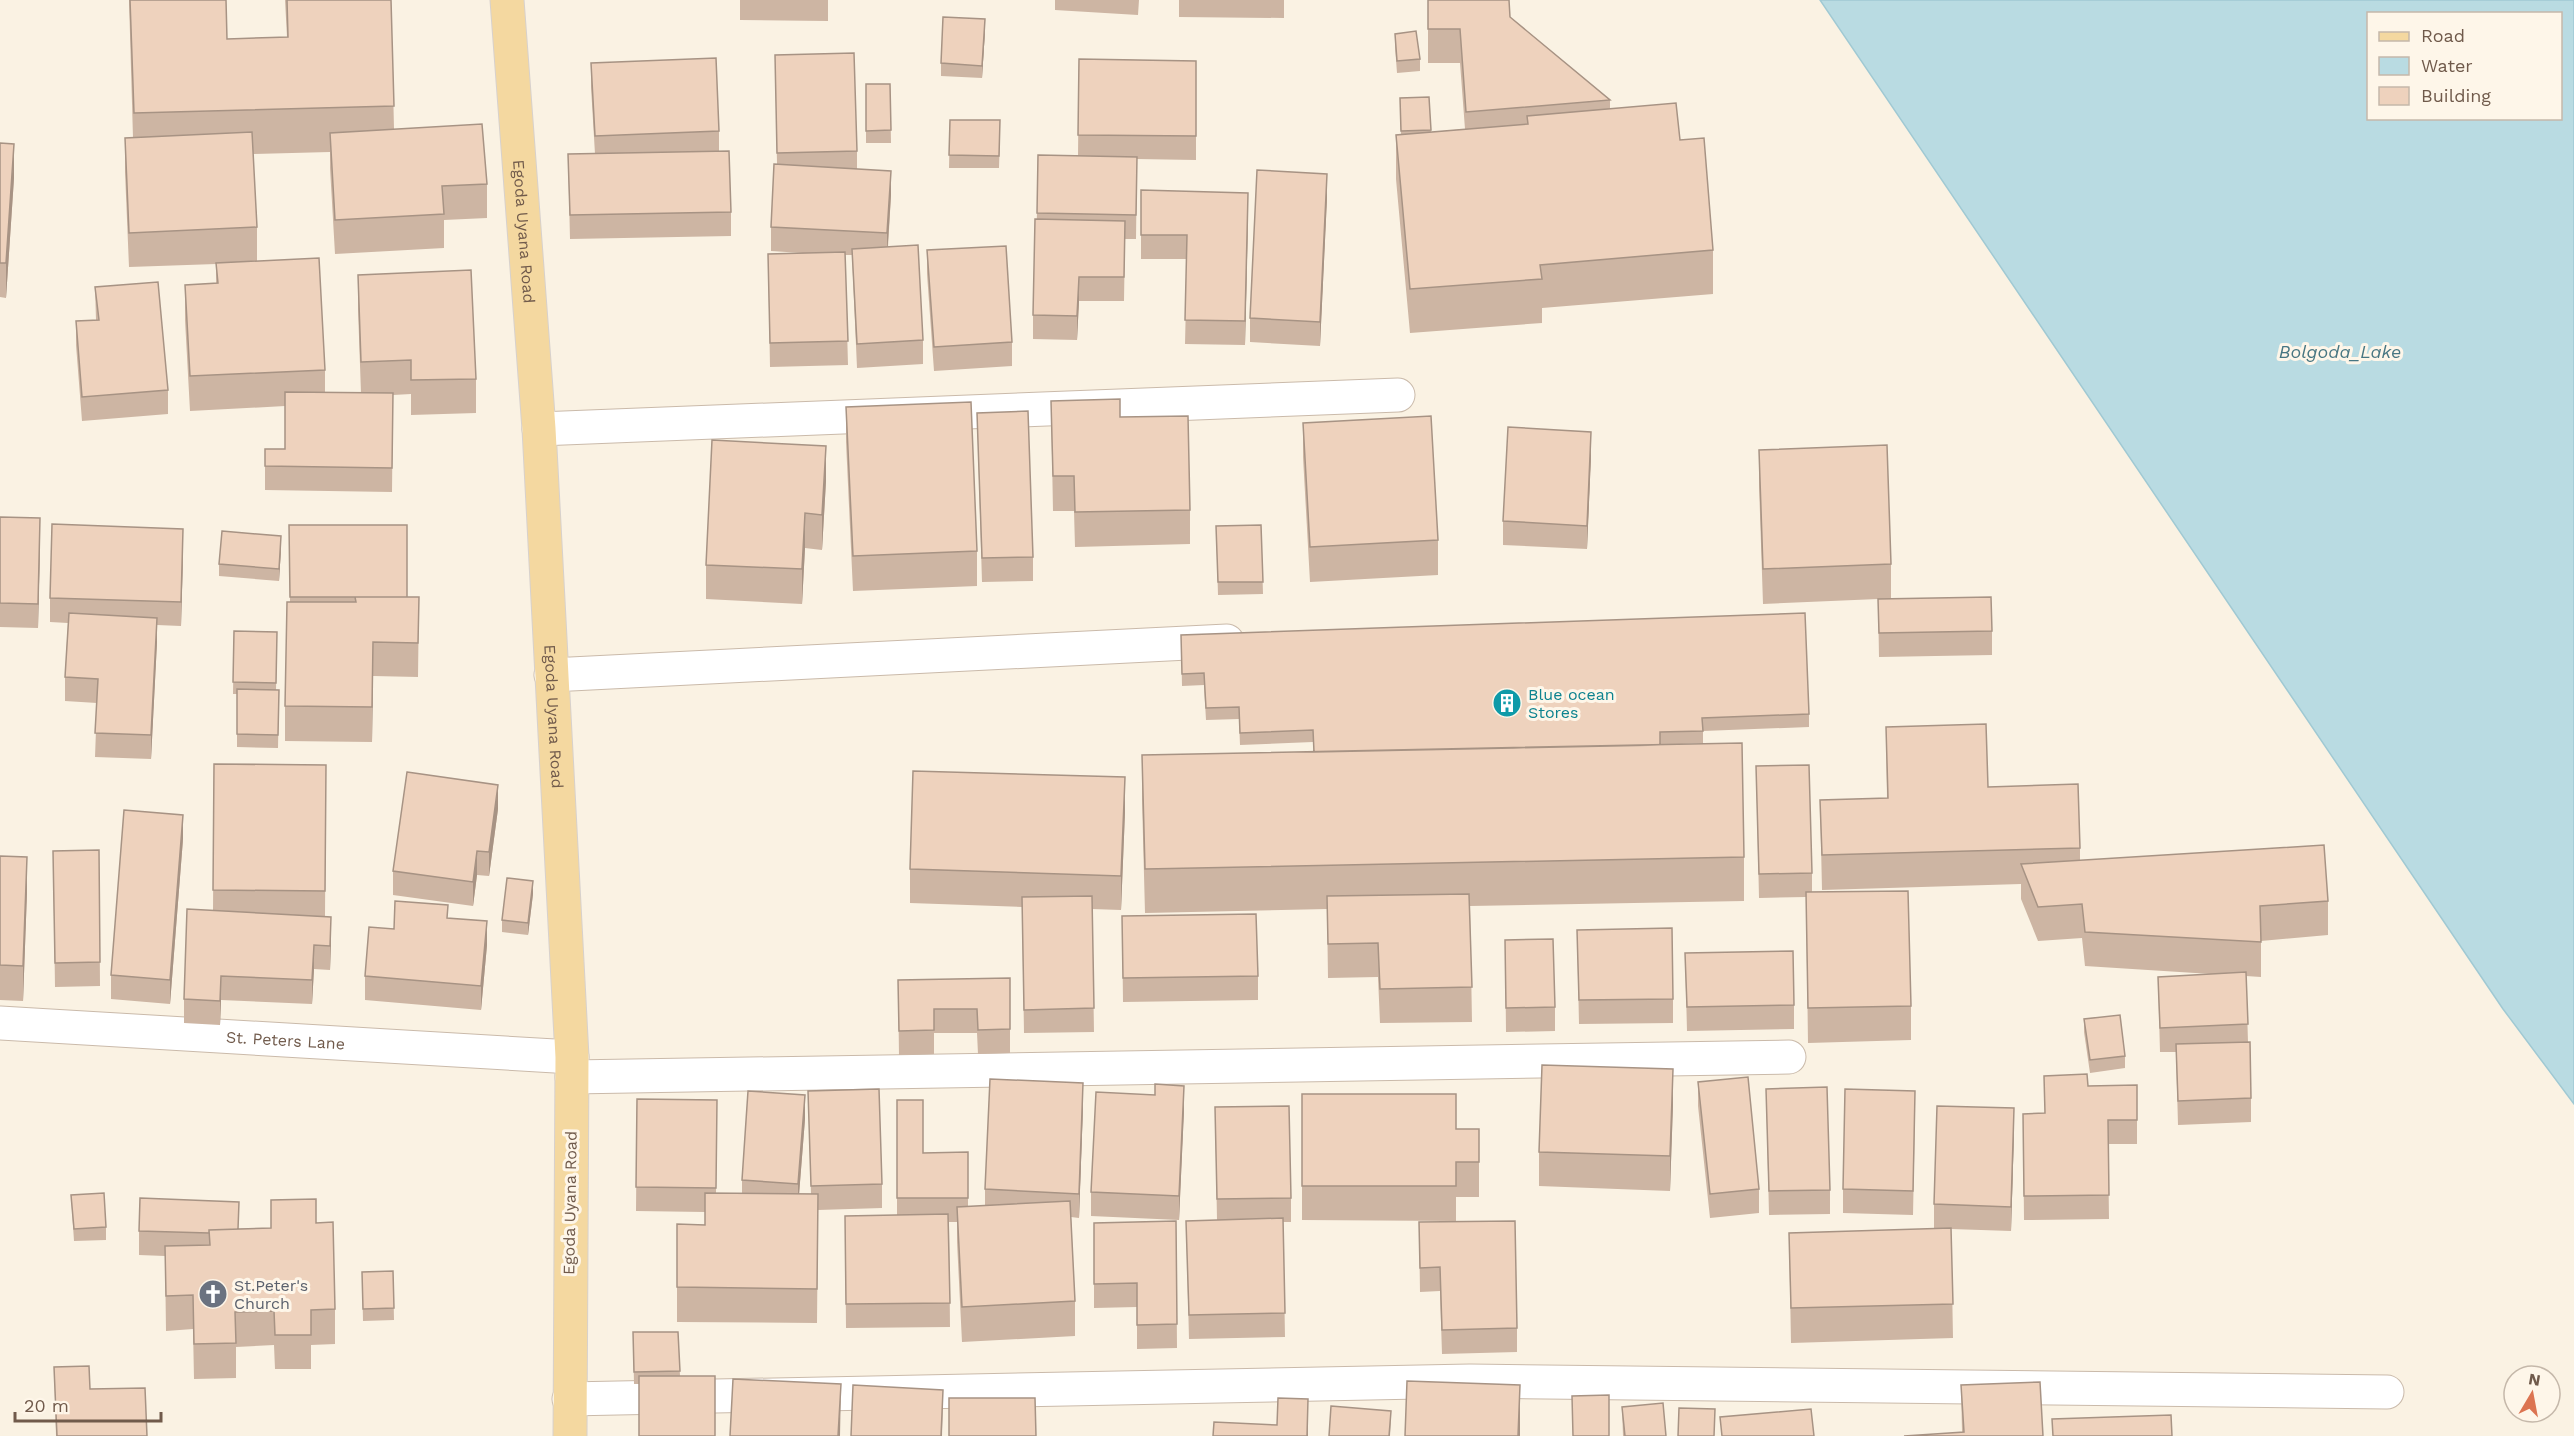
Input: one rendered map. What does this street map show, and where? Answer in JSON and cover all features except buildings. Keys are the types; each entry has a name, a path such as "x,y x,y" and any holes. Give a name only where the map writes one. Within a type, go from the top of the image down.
{"main road":[{"name":"Egoda Uyana Road","path":"507,0 539,429 572,1067 570,1436"}],"street":[{"path":"539,429 1398,395"},
{"path":"551,675 1253,639"},
{"name":"St. Peters Lane","path":"0,1023 572,1067 1789,1057"},
{"path":"569,1399 1470,1381 2387,1392"}],"water":[{"name":"Bolgoda_Lake","path":"1820,0 2574,0 2574,1104 2503,1009"}],"place":[{"name":"Blue ocean Stores","path":"1507,703"},
{"name":"St.Peter's Church","path":"213,1294"}]}
